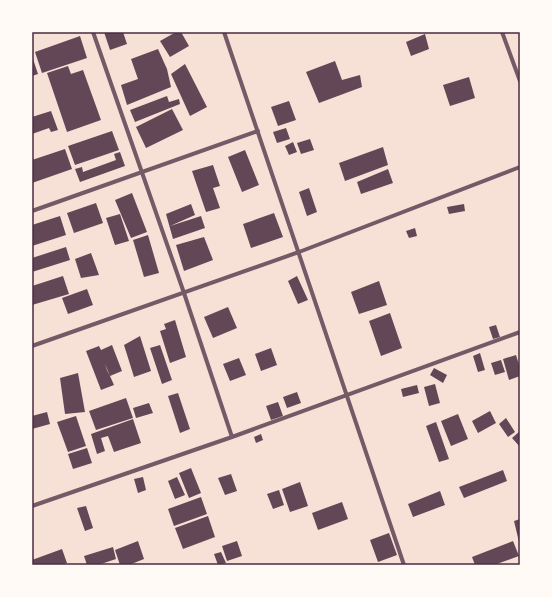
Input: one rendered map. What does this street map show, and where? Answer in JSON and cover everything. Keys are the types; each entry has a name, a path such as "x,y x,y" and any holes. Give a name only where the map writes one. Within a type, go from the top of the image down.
{"street":[{"path":"93,32 184,293 232,437"},
{"path":"224,32 404,565"},
{"path":"502,32 520,81"},
{"path":"32,211 258,131"},
{"path":"32,346 299,252 520,167"},
{"path":"32,506 232,437 520,332"}],"building":[{"path":"104,32 123,32 127,44 110,50"},
{"path":"176,32 181,32 189,46 170,57 160,41"},
{"path":"425,34 429,49 411,56 406,42"},
{"path":"80,36 87,58 42,73 35,52"},
{"path":"158,49 167,69 171,87 127,105 121,85 138,79 131,59"},
{"path":"32,56 38,74 32,76"},
{"path":"335,61 342,80 360,75 362,87 319,103 306,72"},
{"path":"185,64 207,107 190,116 171,74"},
{"path":"68,66 71,74 83,70 101,120 67,132 47,73"},
{"path":"469,77 475,98 450,106 443,85"},
{"path":"167,96 169,102 179,99 180,104 135,122 130,110"},
{"path":"289,101 296,120 278,126 271,107"},
{"path":"172,109 183,130 146,148 136,127"},
{"path":"51,111 58,130 51,132 49,128 32,134 32,117"},
{"path":"286,128 290,139 277,143 273,132"},
{"path":"112,131 119,150 75,165 68,146"},
{"path":"310,139 314,150 301,154 297,143"},
{"path":"293,142 297,152 289,155 285,146"},
{"path":"383,147 388,165 345,181 339,163"},
{"path":"65,149 72,169 32,183 32,160"},
{"path":"245,150 259,185 242,192 228,157"},
{"path":"120,152 125,166 80,182 75,169 82,167 83,172 116,160 114,154"},
{"path":"213,165 220,186 213,188 220,208 206,212 192,171"},
{"path":"388,169 393,183 361,194 357,182"},
{"path":"309,188 317,212 307,216 299,192"},
{"path":"132,193 147,232 131,238 115,200"},
{"path":"96,203 103,223 74,233 67,213"},
{"path":"191,204 195,215 170,226 201,216 205,228 173,239 166,214"},
{"path":"464,204 465,211 449,214 447,207"},
{"path":"274,213 283,237 251,248 243,224"},
{"path":"120,214 129,241 115,245 106,218"},
{"path":"60,216 66,235 32,246 32,225"},
{"path":"415,228 417,236 409,238 406,231"},
{"path":"148,235 159,273 144,277 133,240"},
{"path":"204,237 213,260 184,271 176,245"},
{"path":"66,247 70,260 32,272 32,258"},
{"path":"91,253 99,275 81,278 75,259"},
{"path":"63,276 69,294 32,305 32,286"},
{"path":"297,276 308,300 298,304 288,281"},
{"path":"379,281 387,305 359,314 351,292"},
{"path":"87,289 93,305 68,314 62,298"},
{"path":"228,307 237,328 213,338 204,317"},
{"path":"390,313 402,348 381,356 369,321"},
{"path":"175,320 186,357 170,363 160,331 166,329 164,324"},
{"path":"496,325 500,337 493,339 489,327"},
{"path":"140,336 151,371 134,377 124,345"},
{"path":"112,345 122,371 110,376 114,385 101,390 86,351 99,346 101,350"},
{"path":"160,345 172,380 162,384 150,348"},
{"path":"271,348 277,365 261,371 255,354"},
{"path":"480,353 485,370 478,372 473,356"},
{"path":"516,355 520,368 520,376 509,380 503,359"},
{"path":"239,358 246,375 230,381 223,364"},
{"path":"501,360 505,372 495,375 491,363"},
{"path":"434,368 447,375 443,383 430,375"},
{"path":"78,373 85,412 65,414 60,378"},
{"path":"435,384 440,403 429,406 424,387"},
{"path":"417,385 419,393 403,397 401,389"},
{"path":"297,392 301,403 287,408 283,397"},
{"path":"178,393 190,429 180,433 168,396"},
{"path":"126,398 133,418 96,430 89,411"},
{"path":"278,402 283,416 271,420 266,406"},
{"path":"149,403 153,413 136,418 133,408"},
{"path":"490,411 496,423 478,433 472,421"},
{"path":"47,412 50,424 32,429 32,416"},
{"path":"458,414 468,439 451,446 441,421"},
{"path":"76,416 86,446 68,452 57,422"},
{"path":"506,418 515,432 508,437 499,424"},
{"path":"133,419 141,443 114,452 108,436 101,438 105,451 97,454 91,434"},
{"path":"436,422 449,459 439,462 426,426"},
{"path":"520,431 520,447 512,438"},
{"path":"261,434 263,440 256,443 254,437"},
{"path":"87,448 92,463 73,469 68,454"},
{"path":"191,468 201,493 189,498 179,473"},
{"path":"503,470 507,481 464,498 459,487"},
{"path":"231,474 237,491 225,495 218,478"},
{"path":"143,477 146,490 138,493 134,479"},
{"path":"177,477 185,495 175,499 168,481"},
{"path":"300,482 308,506 290,512 282,489"},
{"path":"279,490 284,505 273,509 267,494"},
{"path":"440,491 445,505 413,517 408,504"},
{"path":"201,497 207,514 174,526 168,509"},
{"path":"342,502 348,519 318,530 312,513"},
{"path":"86,506 93,528 85,531 77,508"},
{"path":"208,516 215,537 183,549 175,528"},
{"path":"520,519 520,542 519,542 514,521"},
{"path":"389,533 397,555 378,562 370,540"},
{"path":"138,541 144,559 129,565 120,565 115,550"},
{"path":"237,541 242,556 227,561 222,546"},
{"path":"513,541 519,556 494,565 475,565 472,557"},
{"path":"113,547 116,559 98,565 87,565 84,556"},
{"path":"62,549 67,563 61,565 33,565 32,560"},
{"path":"221,552 226,563 218,565 214,554"}]}
